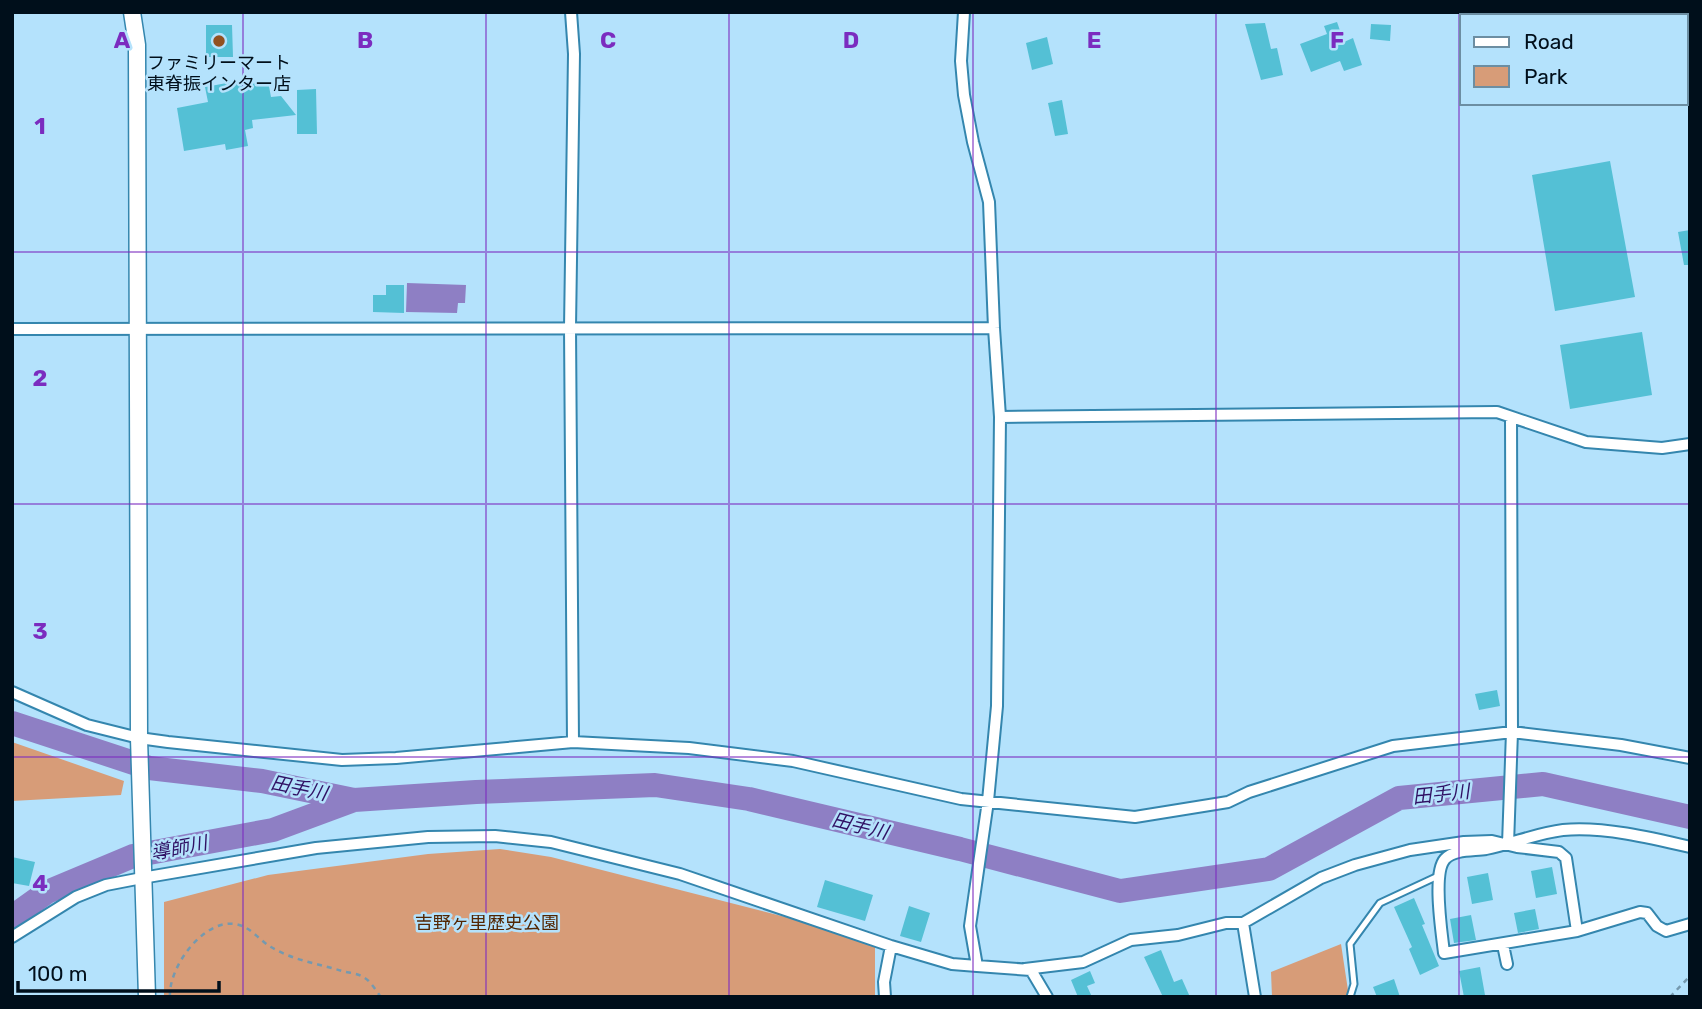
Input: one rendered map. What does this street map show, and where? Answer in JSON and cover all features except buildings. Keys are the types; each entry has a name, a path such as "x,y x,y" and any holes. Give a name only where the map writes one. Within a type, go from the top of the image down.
{"street":[{"path":"132,12 137,45 139,737 147,997"},
{"path":"571,12 575,54 570,328 573,742"},
{"path":"964,12 961,61 964,95 989,202 1000,417 997,706 988,800 970,926 978,967"},
{"path":"12,329 994,328"},
{"path":"1000,417 1497,412 1586,442 1662,448 1690,444"},
{"path":"1508,844 1512,732 1511,417"},
{"path":"12,692 87,724 139,737 342,760 397,758 573,742 689,748 793,761 961,799 1135,817 1228,802 1249,792 1394,746 1512,732 1608,743 1690,758"},
{"path":"1690,847 1581,829 1561,831 1454,854 1444,860 1438,876 1444,953 1577,931 1640,912 1647,914 1657,926 1666,931 1690,923"},
{"path":"12,937 76,897 106,885 316,848 428,837 495,836 551,842 680,874 952,964 1031,970 1047,997"},
{"path":"1023,970 1083,962 1131,940 1178,935 1226,923 1243,923 1321,878 1354,865 1410,850 1464,842 1492,841 1559,852 1566,858 1577,931"},
{"path":"1243,923 1255,997"},
{"path":"1503,945 1507,964"},
{"path":"885,997 884,982 891,946"}],"lane":[{"path":"1350,997 1354,984 1350,944 1380,903 1438,876"}],"path":[{"path":"170,997 169,985 179,961 193,944 215,928 234,923 253,932 271,947 295,957 364,977 381,997"},
{"path":"1670,997 1690,976"}],"green space":[{"path":"12,742 124,781 121,795 12,801"},
{"name":"吉野ヶ里歴史公園","path":"500,849 551,857 875,940 875,997 164,997 164,902 268,875 428,854"},
{"path":"1341,944 1349,997 1272,997 1271,972"}],"shaded area":[{"path":"407,283 466,285 465,303 458,303 457,313 406,312"}],"waterway":[{"name":"田手川","path":"12,723 149,768 262,781 354,800 655,785 749,799 960,849 1120,891 1269,869 1399,798 1543,784 1690,817"},
{"name":"導師川","path":"12,917 47,892 133,856 273,830 354,800"}],"place":[{"name":"ファミリーマート 東脊振インター店","path":"219,41"}]}
